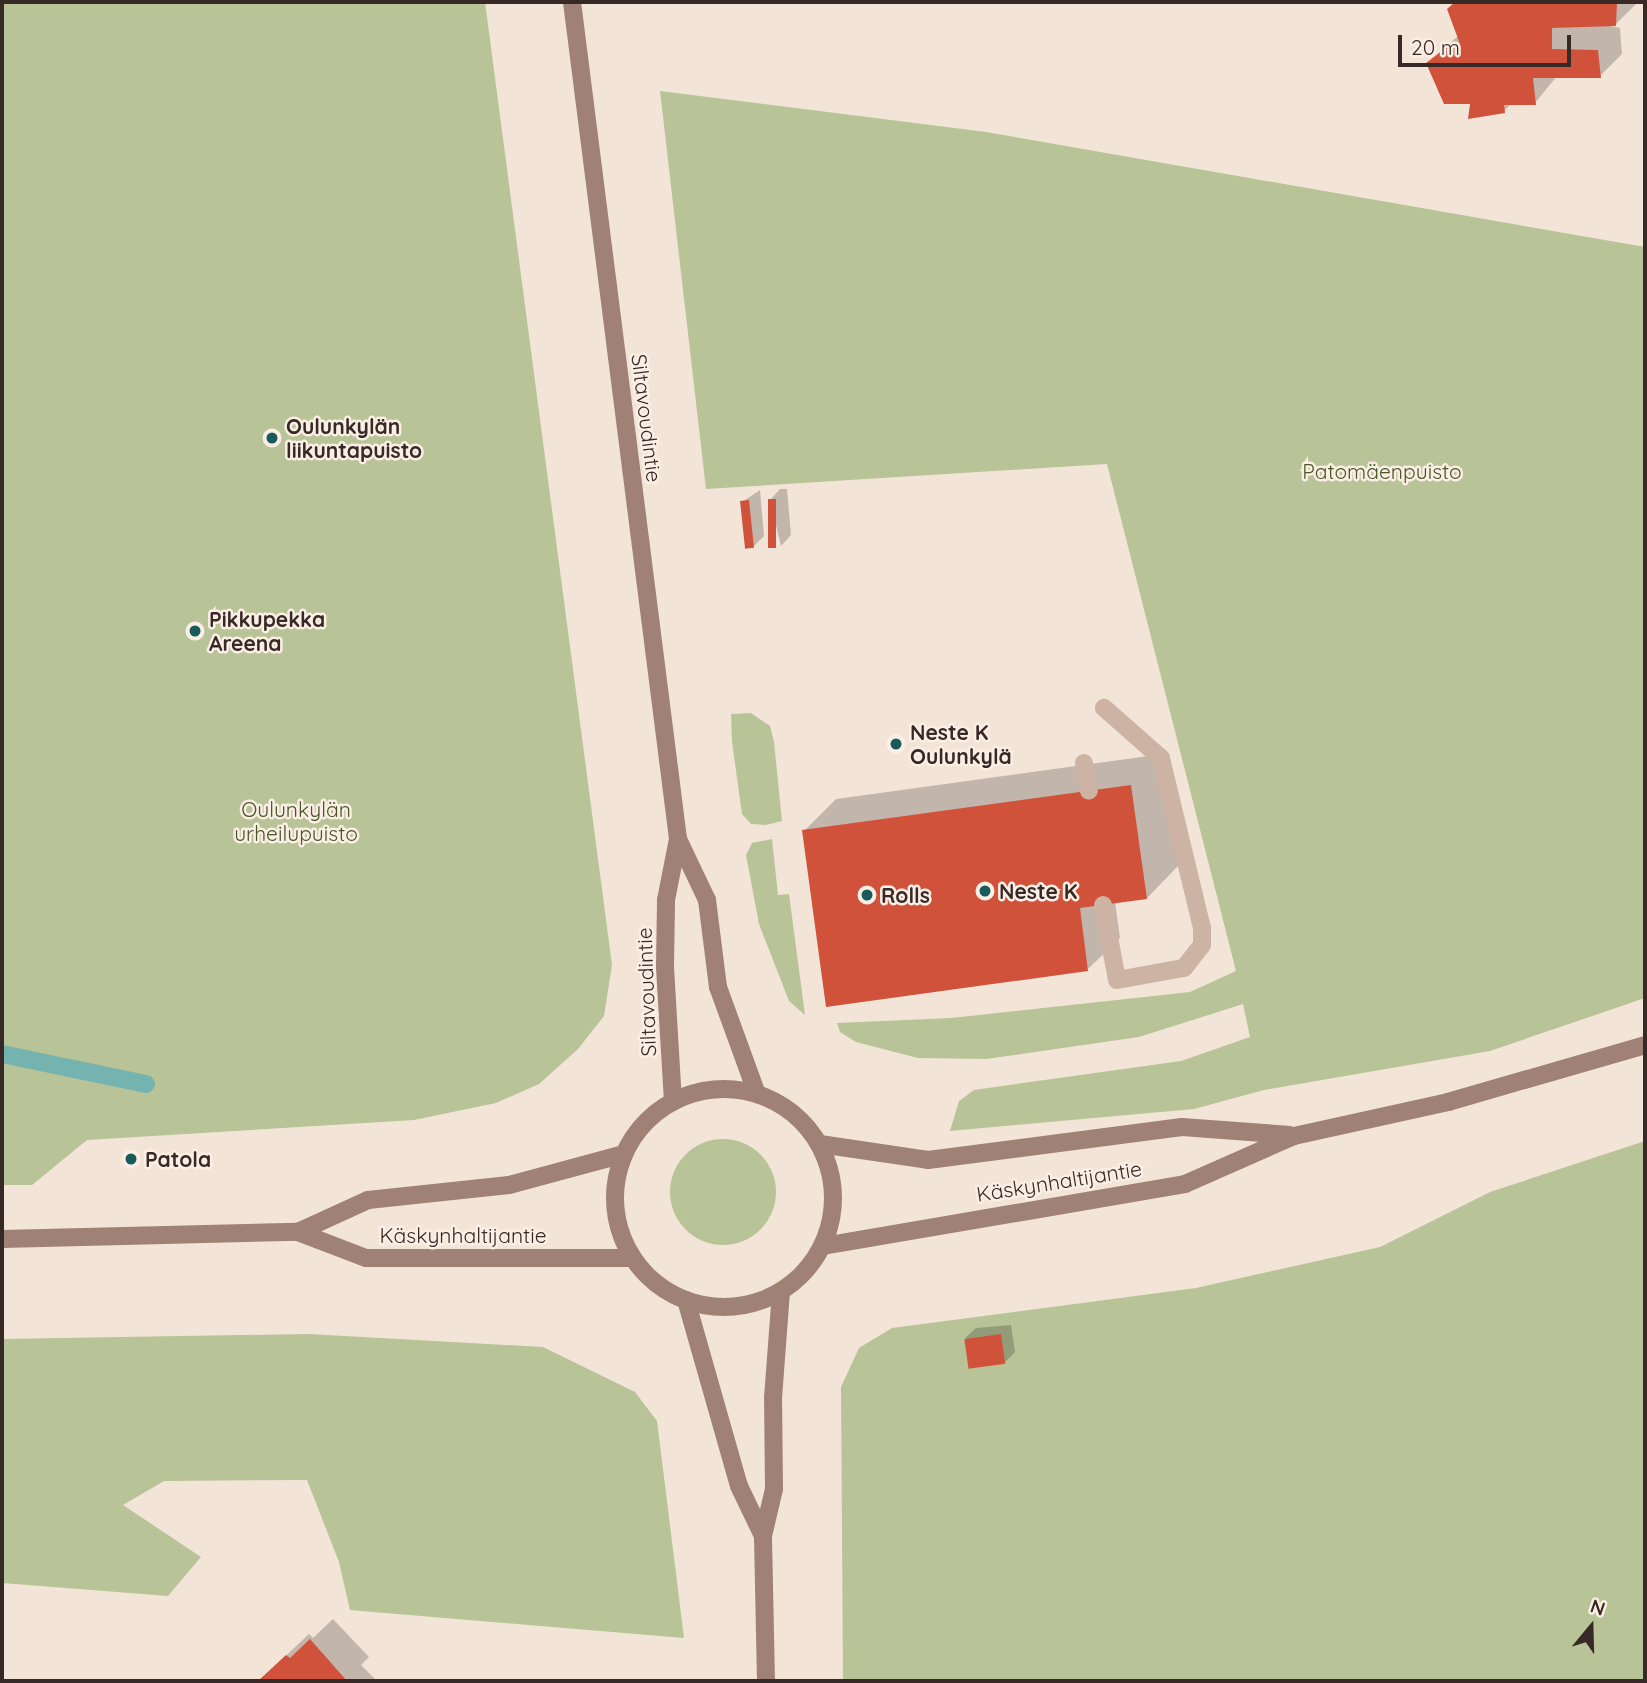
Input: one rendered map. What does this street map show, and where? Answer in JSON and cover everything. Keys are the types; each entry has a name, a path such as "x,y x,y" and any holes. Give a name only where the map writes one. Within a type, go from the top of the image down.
{"main road":[{"name":"Siltavoudintie","path":"572,2 678,839 707,900 718,987 757,1094"},
{"name":"Siltavoudintie","path":"673,1102 665,953 666,900 678,839"},
{"name":"Käskynhaltijantie","path":"822,1246 1185,1184 1294,1136 1448,1102 1645,1045"},
{"path":"723,1088 757,1094 794,1114 820,1144 833,1187 830,1226 822,1246 806,1271 781,1291 734,1307 686,1300 656,1283 633,1258 616,1210 624,1154 644,1123 673,1102 723,1088"},
{"name":"Käskynhaltijantie","path":"820,1144 928,1160 1181,1127 1294,1136"},
{"name":"Käskynhaltijantie","path":"298,1233 368,1200 509,1185 624,1154"},
{"name":"Käskynhaltijantie","path":"2,1239 298,1233 366,1258 633,1258"},
{"path":"766,1681 762,1536 774,1489 773,1398 781,1291"},
{"path":"686,1300 739,1486 762,1536"}],"lane":[{"path":"1103,905 1116,980 1184,968 1202,945 1161,758 1104,708"},
{"path":"1084,764 1089,791"}],"green space":[{"name":"Oulunkylän liikuntapuisto","path":"2,2 485,2 612,965 604,1016 578,1049 539,1084 496,1103 414,1120 87,1140 32,1185 2,1185"},
{"name":"Patomäenpuisto","path":"660,91 986,132 1645,247 1645,998 1490,1051 1264,1090 1194,1109 950,1131 959,1101 974,1090 1181,1061 1250,1037 1243,1004 1139,1037 986,1059 918,1058 856,1042 840,1032 837,1023 951,1018 1190,992 1236,971 1107,464 706,489"},
{"path":"751,713 770,726 774,742 782,821 766,825 751,824 742,814 732,742 731,714"},
{"path":"772,839 778,895 789,894 805,1015 789,1001 759,924 746,855 752,843"},
{"path":"723,1139 743,1143 760,1155 772,1172 776,1192 772,1212 760,1229 743,1241 723,1245 703,1241 686,1229 674,1212 670,1192 674,1172 686,1155 703,1143"},
{"path":"1645,1141 1645,1681 843,1681 841,1387 859,1348 892,1328 1196,1288 1380,1247 1490,1192"},
{"path":"309,1334 543,1347 635,1392 657,1421 684,1638 350,1610 339,1562 307,1480 164,1481 123,1505 201,1557 168,1596 2,1583 2,1339"}],"building":[{"path":"1455,2 1617,2 1616,26 1552,28 1552,49 1598,50 1601,78 1533,78 1536,105 1504,105 1505,113 1468,119 1470,104 1444,104 1426,63 1451,44 1460,44 1447,9"},
{"path":"768,499 776,499 776,548 768,548"},
{"path":"749,500 754,548 745,549 740,501"},
{"path":"1131,785 1147,899 1080,908 1088,971 826,1007 802,830"},
{"path":"1001,1334 1005,1364 969,1369 964,1339"},
{"path":"310,1639 347,1681 258,1681 286,1655 290,1658"}],"waterway":[{"path":"2,1054 146,1084"}],"place":[{"name":"Oulunkylän liikuntapuisto","path":"272,438"},
{"name":"Pikkupekka Areena","path":"195,631"},
{"name":"Neste K Oulunkylä","path":"896,744"},
{"name":"Neste K","path":"985,891"},
{"name":"Rolls","path":"867,895"},
{"name":"Patola","path":"131,1159"}],"park label":[{"name":"Oulunkylän urheilupuisto","path":"296,821"}]}
